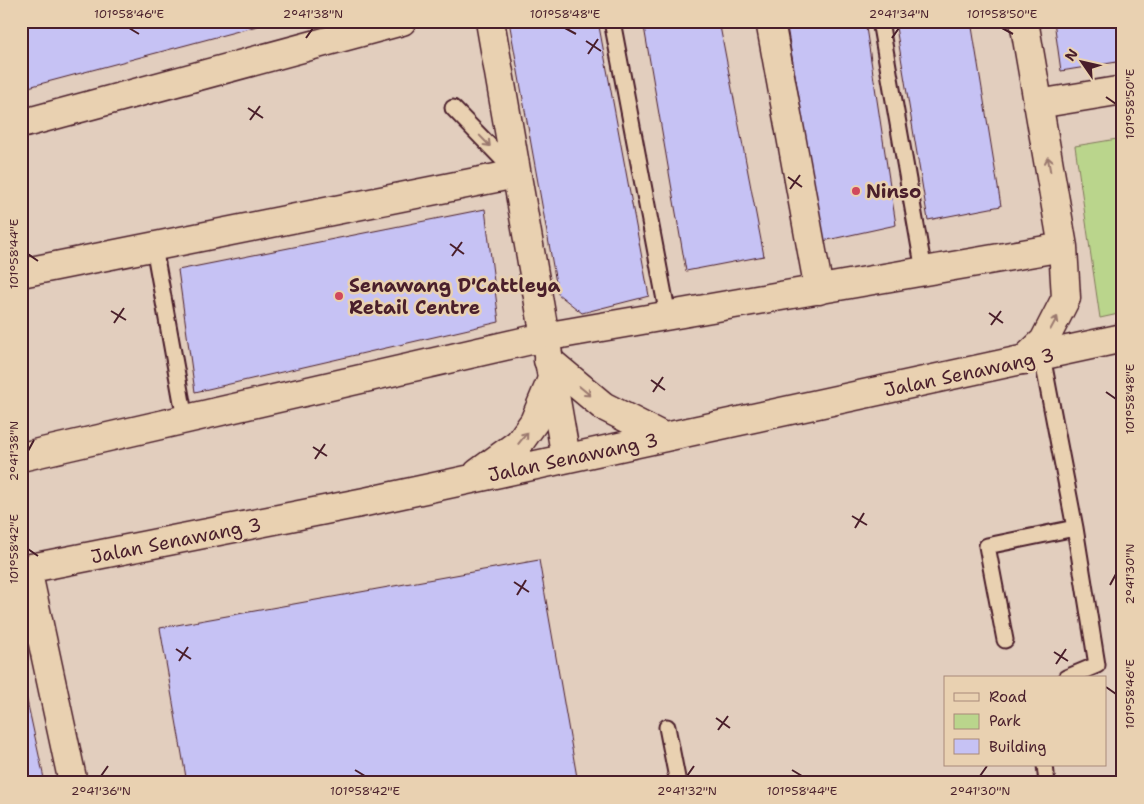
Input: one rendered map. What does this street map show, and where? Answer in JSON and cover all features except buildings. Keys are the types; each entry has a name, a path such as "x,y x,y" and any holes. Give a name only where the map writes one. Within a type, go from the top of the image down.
{"street":[{"path":"21,124 402,21"},
{"path":"490,21 566,458"},
{"path":"770,21 819,290"},
{"path":"1024,21 1063,247 1066,298 1033,358"},
{"path":"1038,104 1123,90"},
{"path":"21,273 516,174"},
{"path":"21,457 185,419 548,359 668,316 1063,247"},
{"name":"Jalan Senawang 3","path":"24,570 365,502 1123,338"},
{"path":"548,359 603,406 664,437"},
{"path":"471,479 519,443 534,422 548,359"},
{"path":"24,570 73,783"}],"lane":[{"path":"612,21 668,316"},
{"path":"880,21 924,271"},
{"path":"453,108 516,174"},
{"path":"154,247 185,419"},
{"path":"1033,358 1075,528 1097,664 1070,676"},
{"path":"1005,640 987,546 1075,528"},
{"path":"667,728 678,783"},
{"path":"1045,766 1047,783"}],"green space":[{"path":"1123,138 1123,313 1100,318 1075,146"}],"place":[{"name":"Ninso","path":"856,191"},
{"name":"Senawang D'Cattleya Retail Centre","path":"339,296"}]}
